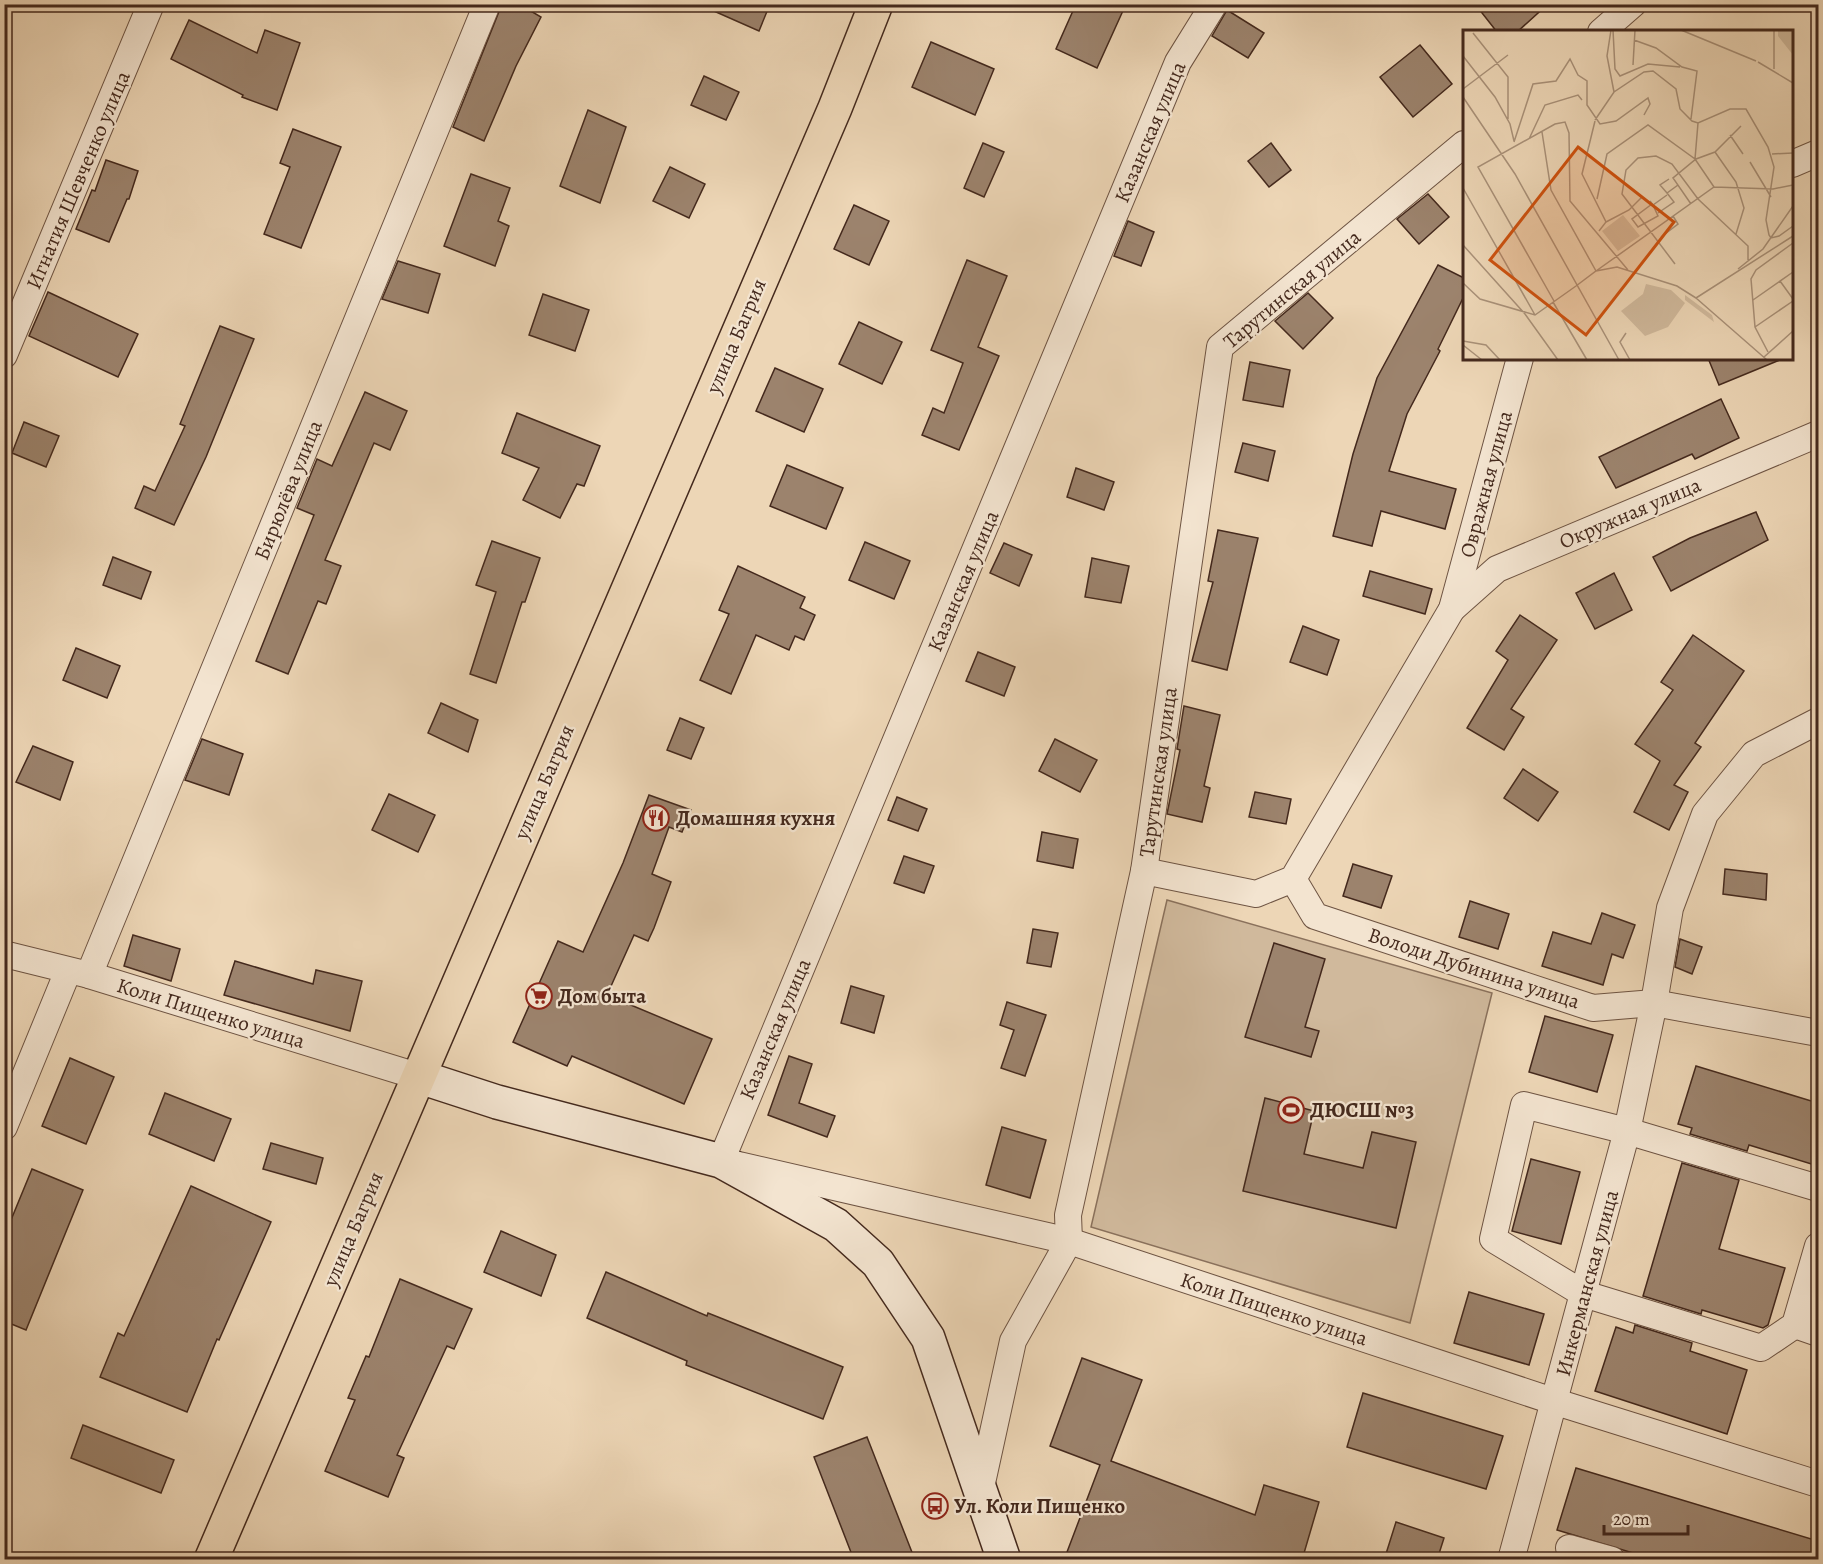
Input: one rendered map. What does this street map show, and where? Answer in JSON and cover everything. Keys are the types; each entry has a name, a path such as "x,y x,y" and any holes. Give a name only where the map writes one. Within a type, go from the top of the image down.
{"main road":[{"name":"улица Багрия","path":"211,1560 417,1076 835,108 876,4"},
{"path":"417,1076 498,1102 721,1161 836,1225 878,1263 927,1338 1004,1560"}],"street":[{"name":"Игнатия Шевченко улица","path":"4,355 151,4"},
{"name":"Бирюлёва улица","path":"4,1127 78,973 487,4"},
{"name":"Казанская улица","path":"721,1161 1178,62 1214,4"},
{"path":"1603,30 1633,4"},
{"name":"Тарутинская улица","path":"980,1492 1013,1341 1069,1241 1068,1215 1144,871 1220,347 1463,145"},
{"path":"1793,163 1818,153"},
{"name":"Овражная улица","path":"1452,609 1519,360"},
{"name":"Окружная улица","path":"1452,609 1497,569 1818,434"},
{"path":"1144,871 1256,894 1293,879 1452,609"},
{"name":"Инкерманская улица","path":"1511,1560 1556,1402 1627,1131 1654,1004 1670,908 1705,814 1754,754 1818,721"},
{"name":"Володи Дубинина улица","path":"1293,879 1315,916 1593,1008 1654,1004 1818,1033"},
{"name":"Коли Пищенко улица","path":"4,954 78,973 417,1076"},
{"path":"1818,1188 1627,1131 1524,1105 1493,1239 1584,1294 1761,1348 1807,1329 1818,1246"},
{"name":"Коли Пищенко улица","path":"721,1161 1069,1241 1556,1402 1818,1484"},
{"path":"1569,1548 1612,1560"}],"shaded area":[{"name":"ДЮСШ №3","path":"1167,900 1492,993 1410,1323 1091,1227"}],"building":[{"path":"502,4 519,4 541,17 516,66 484,141 453,127"},
{"path":"698,4 770,4 759,31"},
{"path":"1076,4 1126,4 1097,68 1056,49"},
{"path":"1475,4 1548,4 1519,30 1495,30"},
{"path":"1227,10 1264,33 1248,58 1212,36"},
{"path":"189,20 257,53 265,30 300,43 277,110 242,97 243,95 171,59"},
{"path":"931,42 994,69 975,115 912,87"},
{"path":"1420,45 1452,84 1413,117 1380,77"},
{"path":"704,76 739,92 726,120 691,105"},
{"path":"588,110 626,127 600,203 560,186"},
{"path":"293,129 341,147 301,248 264,234 290,167 280,163"},
{"path":"983,143 1004,152 984,197 964,188"},
{"path":"1271,143 1291,170 1269,187 1248,161"},
{"path":"106,160 138,171 129,199 127,199 109,242 76,229 92,190 95,191"},
{"path":"670,167 705,184 689,218 653,201"},
{"path":"471,174 510,188 498,221 509,226 495,266 444,246"},
{"path":"1428,194 1449,217 1419,244 1397,219"},
{"path":"854,205 889,221 869,265 834,249"},
{"path":"1128,221 1154,232 1141,266 1114,256"},
{"path":"967,260 1007,276 978,347 999,356 959,450 922,435 933,408 944,413 963,363 931,350"},
{"path":"398,261 440,274 428,313 382,299"},
{"path":"1438,265 1463,278 1463,298 1438,349 1440,351 1407,414 1389,471 1456,489 1445,529 1381,511 1372,546 1333,536 1353,454 1377,378"},
{"path":"48,292 138,334 118,377 29,336"},
{"path":"1308,293 1333,318 1303,349 1275,321"},
{"path":"543,294 589,310 575,351 529,335"},
{"path":"859,322 902,342 882,384 839,364"},
{"path":"220,326 254,339 206,457 174,525 135,508 144,486 155,491 185,426 180,424"},
{"path":"1709,360 1780,360 1719,385"},
{"path":"1250,362 1290,370 1283,407 1243,400"},
{"path":"775,368 823,389 804,432 756,411"},
{"path":"365,392 407,411 390,450 374,443 325,560 341,566 326,604 318,601 288,674 256,661 314,515 297,508 317,459 332,466"},
{"path":"1721,399 1739,438 1695,459 1692,454 1616,488 1599,457"},
{"path":"517,413 600,446 584,486 577,484 560,518 523,500 539,468 502,453"},
{"path":"24,422 59,436 46,467 12,453"},
{"path":"1243,443 1275,451 1268,481 1235,472"},
{"path":"787,465 843,488 826,529 770,506"},
{"path":"1076,468 1114,482 1104,510 1067,497"},
{"path":"1756,512 1768,540 1671,591 1653,557 1690,538"},
{"path":"1218,530 1258,538 1227,670 1192,661 1213,582 1208,581"},
{"path":"492,541 540,558 525,602 522,602 496,683 470,674 496,592 476,585"},
{"path":"865,542 910,561 894,599 849,580"},
{"path":"1004,543 1032,555 1019,586 990,573"},
{"path":"113,557 151,572 141,599 103,585"},
{"path":"1092,558 1129,566 1121,603 1085,597"},
{"path":"738,566 805,597 800,608 815,615 804,640 795,636 789,650 756,635 731,694 700,680 729,614 719,610"},
{"path":"1370,571 1432,589 1425,614 1363,596"},
{"path":"1614,573 1632,610 1595,629 1576,593"},
{"path":"1520,615 1557,640 1511,709 1524,717 1504,750 1467,728 1508,660 1496,651"},
{"path":"1303,626 1339,640 1327,675 1290,662"},
{"path":"1693,635 1744,671 1695,743 1701,747 1674,785 1688,792 1669,830 1634,812 1660,761 1635,744 1673,690 1661,682"},
{"path":"76,648 120,666 107,698 63,680"},
{"path":"978,652 1015,667 1004,696 966,681"},
{"path":"441,703 478,720 468,752 428,733"},
{"path":"1184,706 1220,715 1204,786 1210,788 1202,822 1167,814 1180,750 1177,749"},
{"path":"680,718 704,728 691,759 667,750"},
{"path":"202,739 243,754 229,795 185,780"},
{"path":"1055,739 1097,760 1080,792 1039,771"},
{"path":"33,746 73,762 60,800 16,782"},
{"path":"1523,769 1558,792 1538,821 1504,798"},
{"path":"1255,792 1291,799 1286,824 1249,817"},
{"path":"389,794 435,815 418,852 372,830"},
{"path":"649,795 691,810 682,832 669,827 652,874 671,882 654,928 648,941 634,935 607,995 712,1039 684,1104 572,1056 567,1066 513,1042 558,941 583,952 623,863"},
{"path":"897,797 927,809 918,831 888,820"},
{"path":"1042,832 1078,839 1073,868 1037,861"},
{"path":"904,856 934,866 924,893 894,883"},
{"path":"1353,864 1392,876 1381,908 1343,896"},
{"path":"1725,869 1767,874 1766,900 1723,894"},
{"path":"1470,901 1509,914 1498,949 1459,937"},
{"path":"1602,913 1635,925 1623,958 1612,954 1603,985 1542,966 1553,932 1591,944"},
{"path":"1033,929 1058,933 1051,967 1027,963"},
{"path":"133,935 180,949 171,981 124,966"},
{"path":"1680,939 1702,947 1692,974 1675,967"},
{"path":"1274,943 1325,959 1305,1027 1319,1031 1311,1057 1245,1037"},
{"path":"235,961 313,984 316,970 362,981 350,1031 224,995"},
{"path":"851,986 884,996 874,1033 841,1023"},
{"path":"1007,1002 1046,1015 1025,1076 1001,1068 1014,1030 1000,1025"},
{"path":"1545,1016 1613,1035 1597,1092 1529,1072"},
{"path":"789,1056 812,1064 799,1103 835,1116 827,1137 768,1115"},
{"path":"70,1058 114,1077 86,1144 42,1126"},
{"path":"1696,1066 1818,1103 1818,1166 1749,1145 1747,1151 1690,1134 1692,1128 1678,1124"},
{"path":"165,1093 231,1119 214,1161 149,1134"},
{"path":"1265,1098 1314,1111 1304,1154 1363,1168 1372,1132 1416,1142 1396,1228 1243,1191"},
{"path":"1002,1127 1046,1140 1030,1198 986,1185"},
{"path":"271,1143 323,1158 316,1184 263,1169"},
{"path":"1531,1159 1580,1172 1561,1244 1512,1231"},
{"path":"1682,1163 1739,1180 1719,1249 1785,1268 1768,1325 1763,1328 1702,1310 1701,1314 1643,1296"},
{"path":"32,1169 83,1190 26,1330 4,1321 4,1237"},
{"path":"191,1186 271,1222 219,1340 217,1339 187,1412 100,1377 118,1333 124,1336"},
{"path":"501,1231 556,1255 541,1296 484,1272"},
{"path":"606,1272 707,1316 708,1313 843,1367 823,1419 686,1365 687,1361 587,1318"},
{"path":"400,1279 472,1309 454,1349 447,1346 397,1455 404,1458 388,1497 325,1471 355,1400 348,1398 366,1356 369,1357"},
{"path":"1469,1292 1544,1314 1529,1365 1454,1343"},
{"path":"1635,1325 1692,1343 1690,1351 1747,1370 1727,1434 1595,1391 1616,1327 1633,1333"},
{"path":"1082,1358 1142,1380 1111,1461 1255,1515 1264,1485 1319,1502 1302,1560 1064,1560 1100,1465 1050,1446"},
{"path":"1363,1393 1503,1436 1486,1489 1347,1447"},
{"path":"83,1425 174,1460 161,1493 71,1458"},
{"path":"867,1437 915,1560 854,1560 814,1457"},
{"path":"1576,1468 1818,1541 1818,1560 1656,1560 1557,1530"},
{"path":"1396,1522 1444,1538 1437,1560 1384,1560"}],"place":[{"name":"Домашняя кухня","path":"656,818"},
{"name":"Дом быта","path":"539,996"},
{"name":"ДЮСШ №3","path":"1291,1110"},
{"name":"Ул. Коли Пищенко","path":"935,1506"}]}
